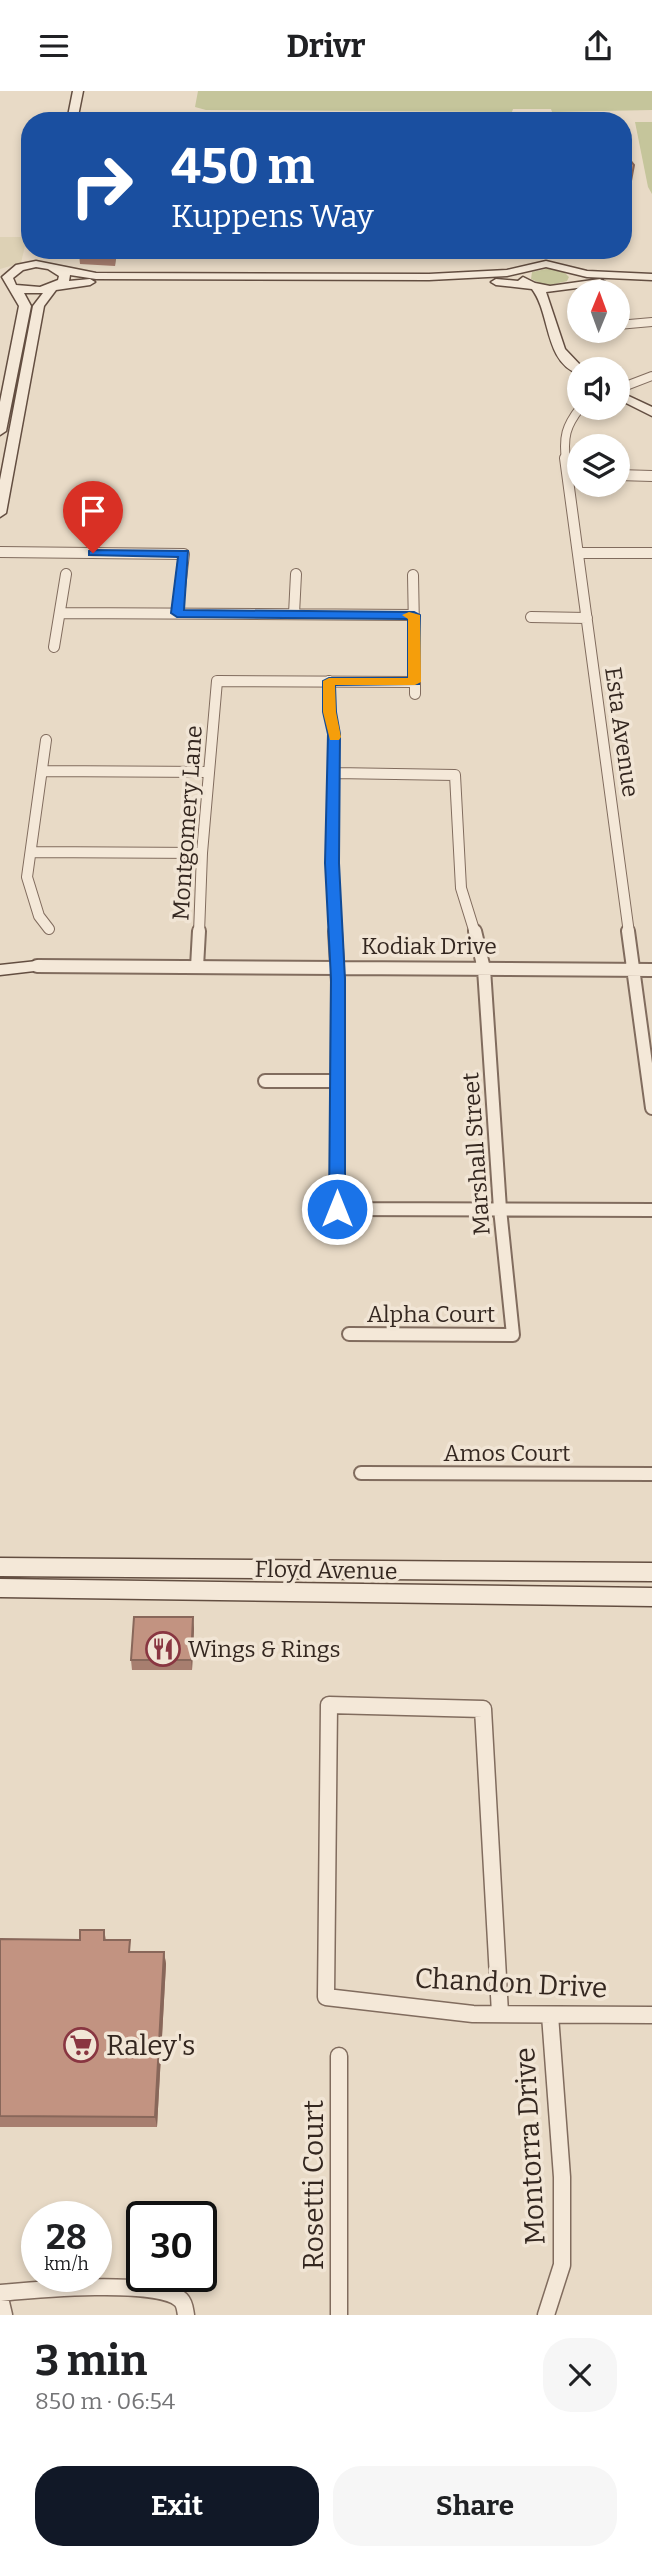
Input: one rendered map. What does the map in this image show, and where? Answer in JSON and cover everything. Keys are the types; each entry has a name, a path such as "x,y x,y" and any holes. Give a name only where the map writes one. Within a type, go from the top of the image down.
{"main road":[{"path":"74,112 78,91"},
{"path":"0,431 24,310 23,298 8,285 8,275 32,259"},
{"path":"0,513 39,306 65,278 53,259"},
{"path":"0,272 41,265 90,276 322,278 489,275 546,264 598,275 652,277"},
{"path":"527,268 521,277 544,297 552,317 557,344 567,358"},
{"path":"571,270 576,277 573,280"},
{"path":"8,285 32,291 93,282 296,285 509,282 554,289 567,286"},
{"path":"630,284 652,283"},
{"path":"552,317 555,298 567,287"},
{"path":"630,398 652,412"},
{"name":"Kodiak Drive","path":"0,963 37,966"},
{"name":"Kodiak Drive","path":"0,970 37,966"},
{"name":"Floyd Avenue","path":"1,1581 113,1582 114,1568 652,1572"},
{"path":"220,1593 221,1579 360,1580 368,1570"},
{"name":"Floyd Avenue","path":"1,1581 220,1593 652,1597"}],"street":[{"path":"630,324 652,322"},
{"path":"630,386 652,376"},
{"name":"Esta Avenue","path":"571,420 563,440 652,1108"},
{"path":"630,475 652,475"},
{"path":"0,552 184,554 177,613"},
{"path":"578,553 652,553"},
{"path":"54,647 66,574"},
{"path":"294,614 296,574"},
{"path":"413,575 415,694"},
{"path":"60,613 414,615"},
{"path":"531,617 587,618"},
{"path":"217,681 415,682"},
{"name":"Montgomery Lane","path":"197,967 202,853 217,681"},
{"path":"329,681 335,773 332,863 338,968 337,1209 652,1210"},
{"path":"46,740 27,877 39,916 49,929"},
{"path":"43,771 209,772"},
{"name":"Marshall Street","path":"335,773 455,775 461,888 482,953 484,969 500,1209 513,1335"},
{"path":"31,852 202,853"},
{"name":"Kodiak Drive","path":"37,966 652,970"},
{"path":"265,1081 337,1081"},
{"name":"Alpha Court","path":"349,1334 513,1335"},
{"name":"Amos Court","path":"361,1473 652,1474"},
{"name":"Chandon Drive","path":"500,2013 483,1709 329,1705 326,1997 359,1998 450,2012 550,2015 652,2015"},
{"name":"Montorra Drive","path":"546,2315 562,2265 562,2177 550,2015"},
{"name":"Rosetti Court","path":"339,2056 339,2315"},
{"path":"4,2315 0,2296 104,2288 160,2291 177,2297 186,2310"}],"shaded area":[{"path":"0,237 21,237 21,263 0,269"}],"green space":[{"path":"198,91 652,91 652,110 206,110 195,107"},
{"path":"635,122 652,122 652,194 648,187"},
{"path":"551,268 563,271 569,277 567,281 547,286 531,279 532,272"}],"building":[{"name":"Wings & Rings","path":"134,1617 193,1617 191,1660 131,1660"},
{"name":"Raley's","path":"80,1930 104,1930 104,1940 130,1940 129,1952 164,1952 155,2117 0,2116 0,1939 80,1940"}],"slow traffic":[{"path":"334,737 329,712 329,681 415,682 414,615 409,615"}],"place":[{"name":"Wings & Rings","path":"163,1649"},
{"name":"Raley's","path":"81,2045"}],"route":[{"path":"93,553 184,554 177,613 414,615 415,682 329,681 329,712 334,734 332,863 338,955 337,1209"}]}
